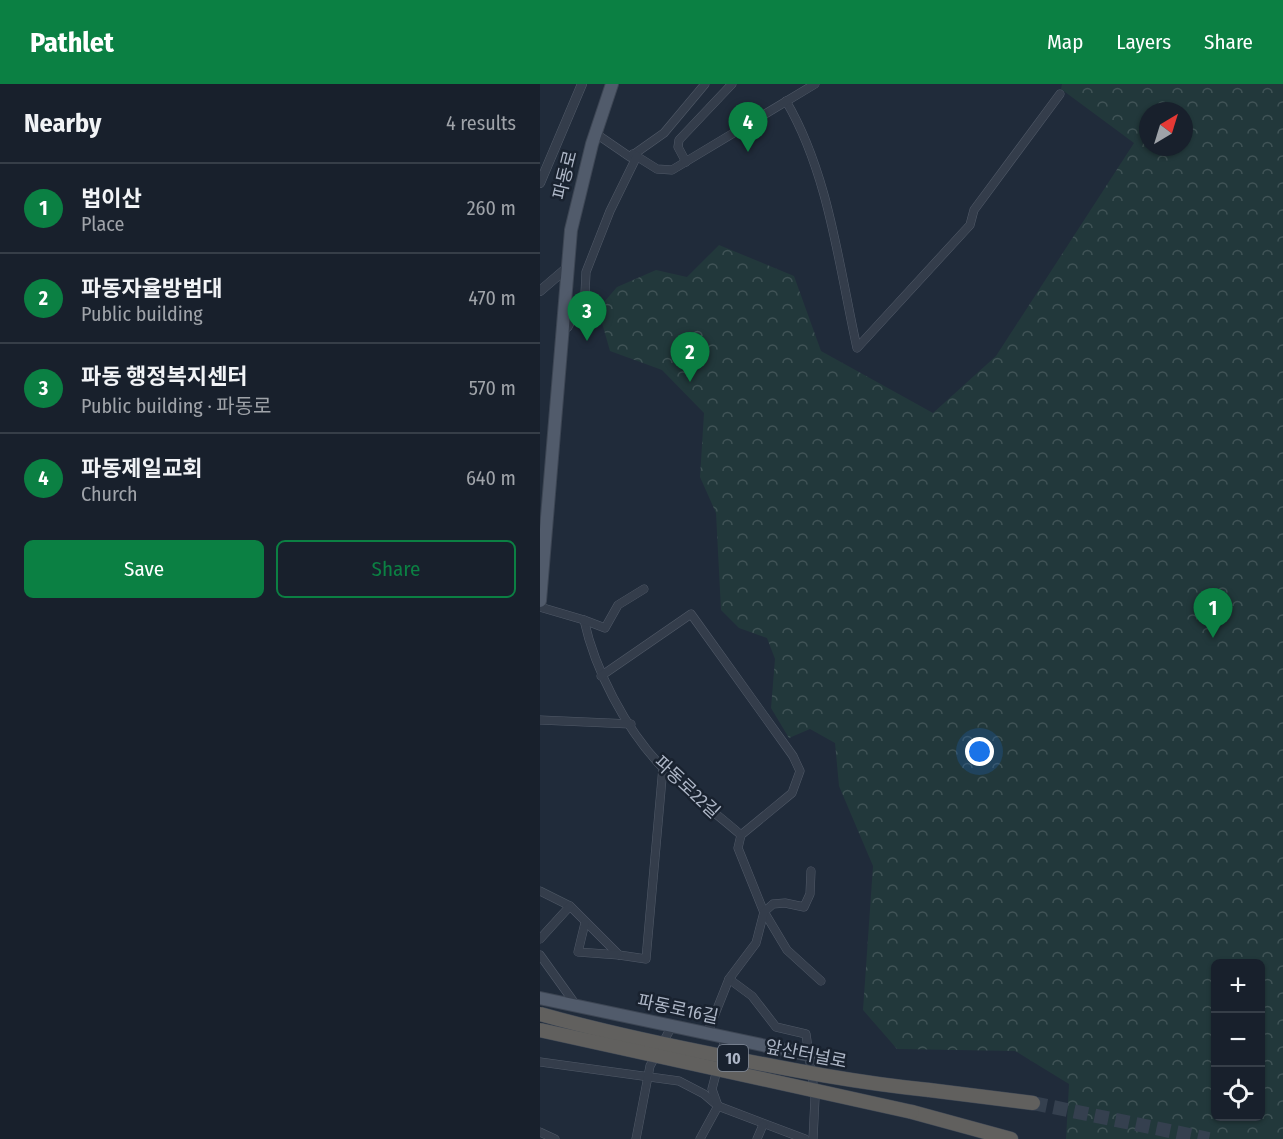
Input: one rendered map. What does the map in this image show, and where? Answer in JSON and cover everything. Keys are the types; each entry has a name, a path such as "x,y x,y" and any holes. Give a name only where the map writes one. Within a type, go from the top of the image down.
{"highway":[{"name":"앞산터널로","path":"540,1014 633,1038 860,1082 1033,1103"},
{"name":"앞산터널로","path":"540,1030 912,1112 1011,1139"}],"main road":[{"name":"파동로","path":"540,601 568,267 579,191 612,84"},
{"name":"파동로16길","path":"540,998 669,1025"},
{"name":"파동로16길","path":"707,1034 809,1055"}],"street":[{"path":"540,183 582,84"},
{"path":"596,133 630,157 635,155 664,133 705,84"},
{"path":"686,162 678,147 679,140 732,84"},
{"path":"635,155 657,169 672,170 815,84"},
{"path":"786,102 798,121 819,174 857,348 970,225 974,210 1060,94"},
{"path":"562,331 568,327 585,294 586,272 635,155"},
{"path":"540,291 568,267"},
{"path":"540,607 605,628 618,605 644,589"},
{"path":"601,676 691,614 793,756 800,771 792,793 741,835 738,848 764,912 787,950 821,981"},
{"name":"파동로22길","path":"584,620 590,651 601,676 631,724 663,767 741,835"},
{"path":"540,720 631,724"},
{"path":"585,923 578,952 646,959 663,767"},
{"path":"707,1034 729,979 756,943 763,926 764,912 773,904 785,903 804,907 810,894 811,871"},
{"path":"540,891 570,906 619,956"},
{"path":"540,939 570,906"},
{"path":"540,955 578,1007"},
{"path":"729,979 752,996 776,1027 806,1034 816,1098 813,1139"},
{"path":"636,1139 648,1075 669,1025 725,1039 712,1089 718,1106 700,1139"},
{"path":"540,1062 679,1081 704,1094 718,1106 805,1139"},
{"path":"757,1139 764,1125"},
{"path":"540,1132 555,1139"}],"green space":[{"path":"1062,84 1283,84 1283,1139 1066,1139 1069,1084 1015,1051 897,1049 863,1010 873,866 839,786 835,743 810,729 789,738 771,708 775,659 767,638 739,628 721,610 716,513 700,477 704,413 662,370 610,351 598,309 617,287 656,270 687,277 719,245 794,276 821,351 933,413 996,356 1134,143 1061,89"}],"tunnel":[{"path":"1033,1103 1209,1139"}],"place":[{"name":"파동제일교회","path":"748,152"},
{"name":"파동 행정복지센터","path":"587,341"},
{"name":"파동자율방범대","path":"690,382"},
{"name":"법이산","path":"1213,638"}]}
